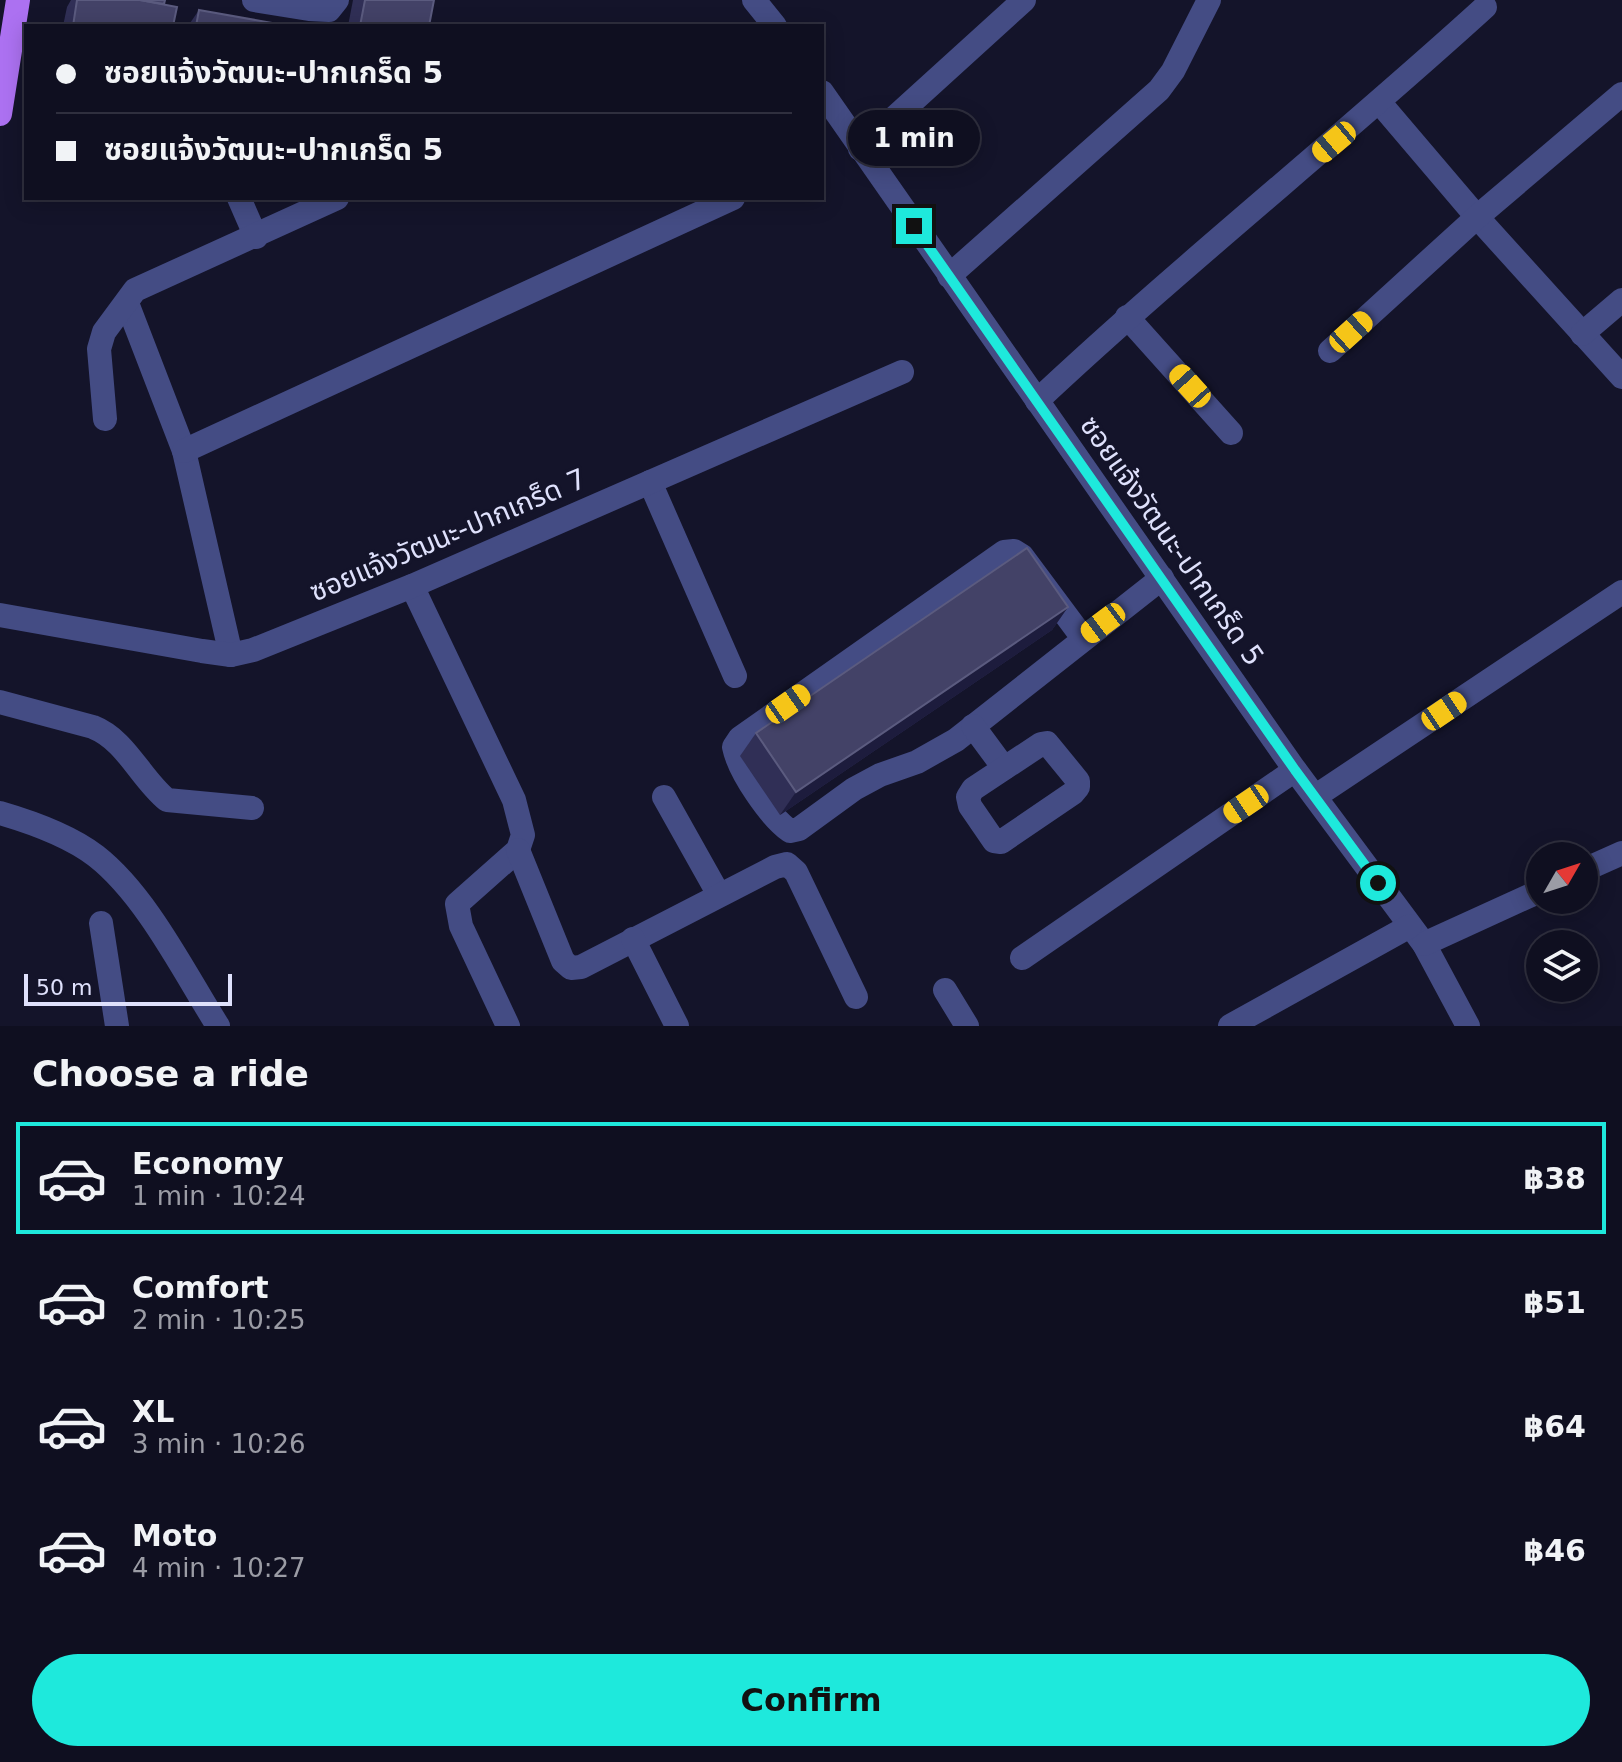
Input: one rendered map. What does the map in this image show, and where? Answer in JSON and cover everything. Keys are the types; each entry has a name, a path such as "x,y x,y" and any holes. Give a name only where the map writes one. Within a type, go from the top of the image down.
{"main road":[{"path":"0,114 19,41 18,0"}],"street":[{"path":"254,0 329,10 337,0"},
{"path":"754,0 773,24"},
{"path":"860,149 1024,0"},
{"path":"949,276 1159,90 1173,71 1209,0"},
{"path":"1037,401 1127,317 1380,103 1485,7"},
{"path":"1330,351 1477,217 1622,94"},
{"name":"ซอยแจ้งวัฒนะ-ปากเกร็ด 5","path":"824,95 1295,770 1417,935 1468,1026"},
{"path":"1380,103 1477,217 1622,377"},
{"path":"240,200 256,237"},
{"path":"105,419 99,349 104,332 135,290 333,200"},
{"path":"184,451 722,200"},
{"path":"1582,334 1622,300"},
{"path":"127,303 184,451 231,655"},
{"path":"1127,317 1231,433"},
{"name":"ซอยแจ้งวัฒนะ-ปากเกร็ด 7","path":"0,615 231,655 253,650 412,586 902,372"},
{"path":"650,482 735,676"},
{"path":"1083,638 1022,556 1014,551 1004,552 740,738 734,747 737,760 777,822 790,831 799,829 854,789 880,775 917,762 956,740 1162,578"},
{"path":"412,586 514,800 523,835 518,850 457,904 461,926 508,1026"},
{"path":"1316,796 1622,592"},
{"path":"0,702 108,733 156,792 167,800 252,808"},
{"path":"973,726 1004,768"},
{"path":"1047,743 1078,781 1078,787 1001,842 994,841 970,806 968,797 973,789 1004,768 1047,743"},
{"path":"1022,958 1295,770"},
{"path":"664,797 719,895"},
{"path":"0,813 34,823 95,855 133,892 218,1026"},
{"path":"518,850 563,961 571,968 581,967 719,895 787,864 796,872 856,997"},
{"path":"1598,864 1622,853"},
{"path":"1230,1026 1417,935 1526,896"},
{"path":"101,923 117,1026"},
{"path":"633,939 677,1026"},
{"path":"945,990 967,1026"}],"building":[{"path":"77,0 140,0 177,7 173,24 73,24"},
{"path":"140,0 165,0 164,4"},
{"path":"365,0 434,0 429,24 360,24"},
{"path":"199,10 278,24 196,24"},
{"path":"1027,548 1068,607 796,792 756,733"}],"route":[{"path":"914,226 1295,770 1378,883"}]}
